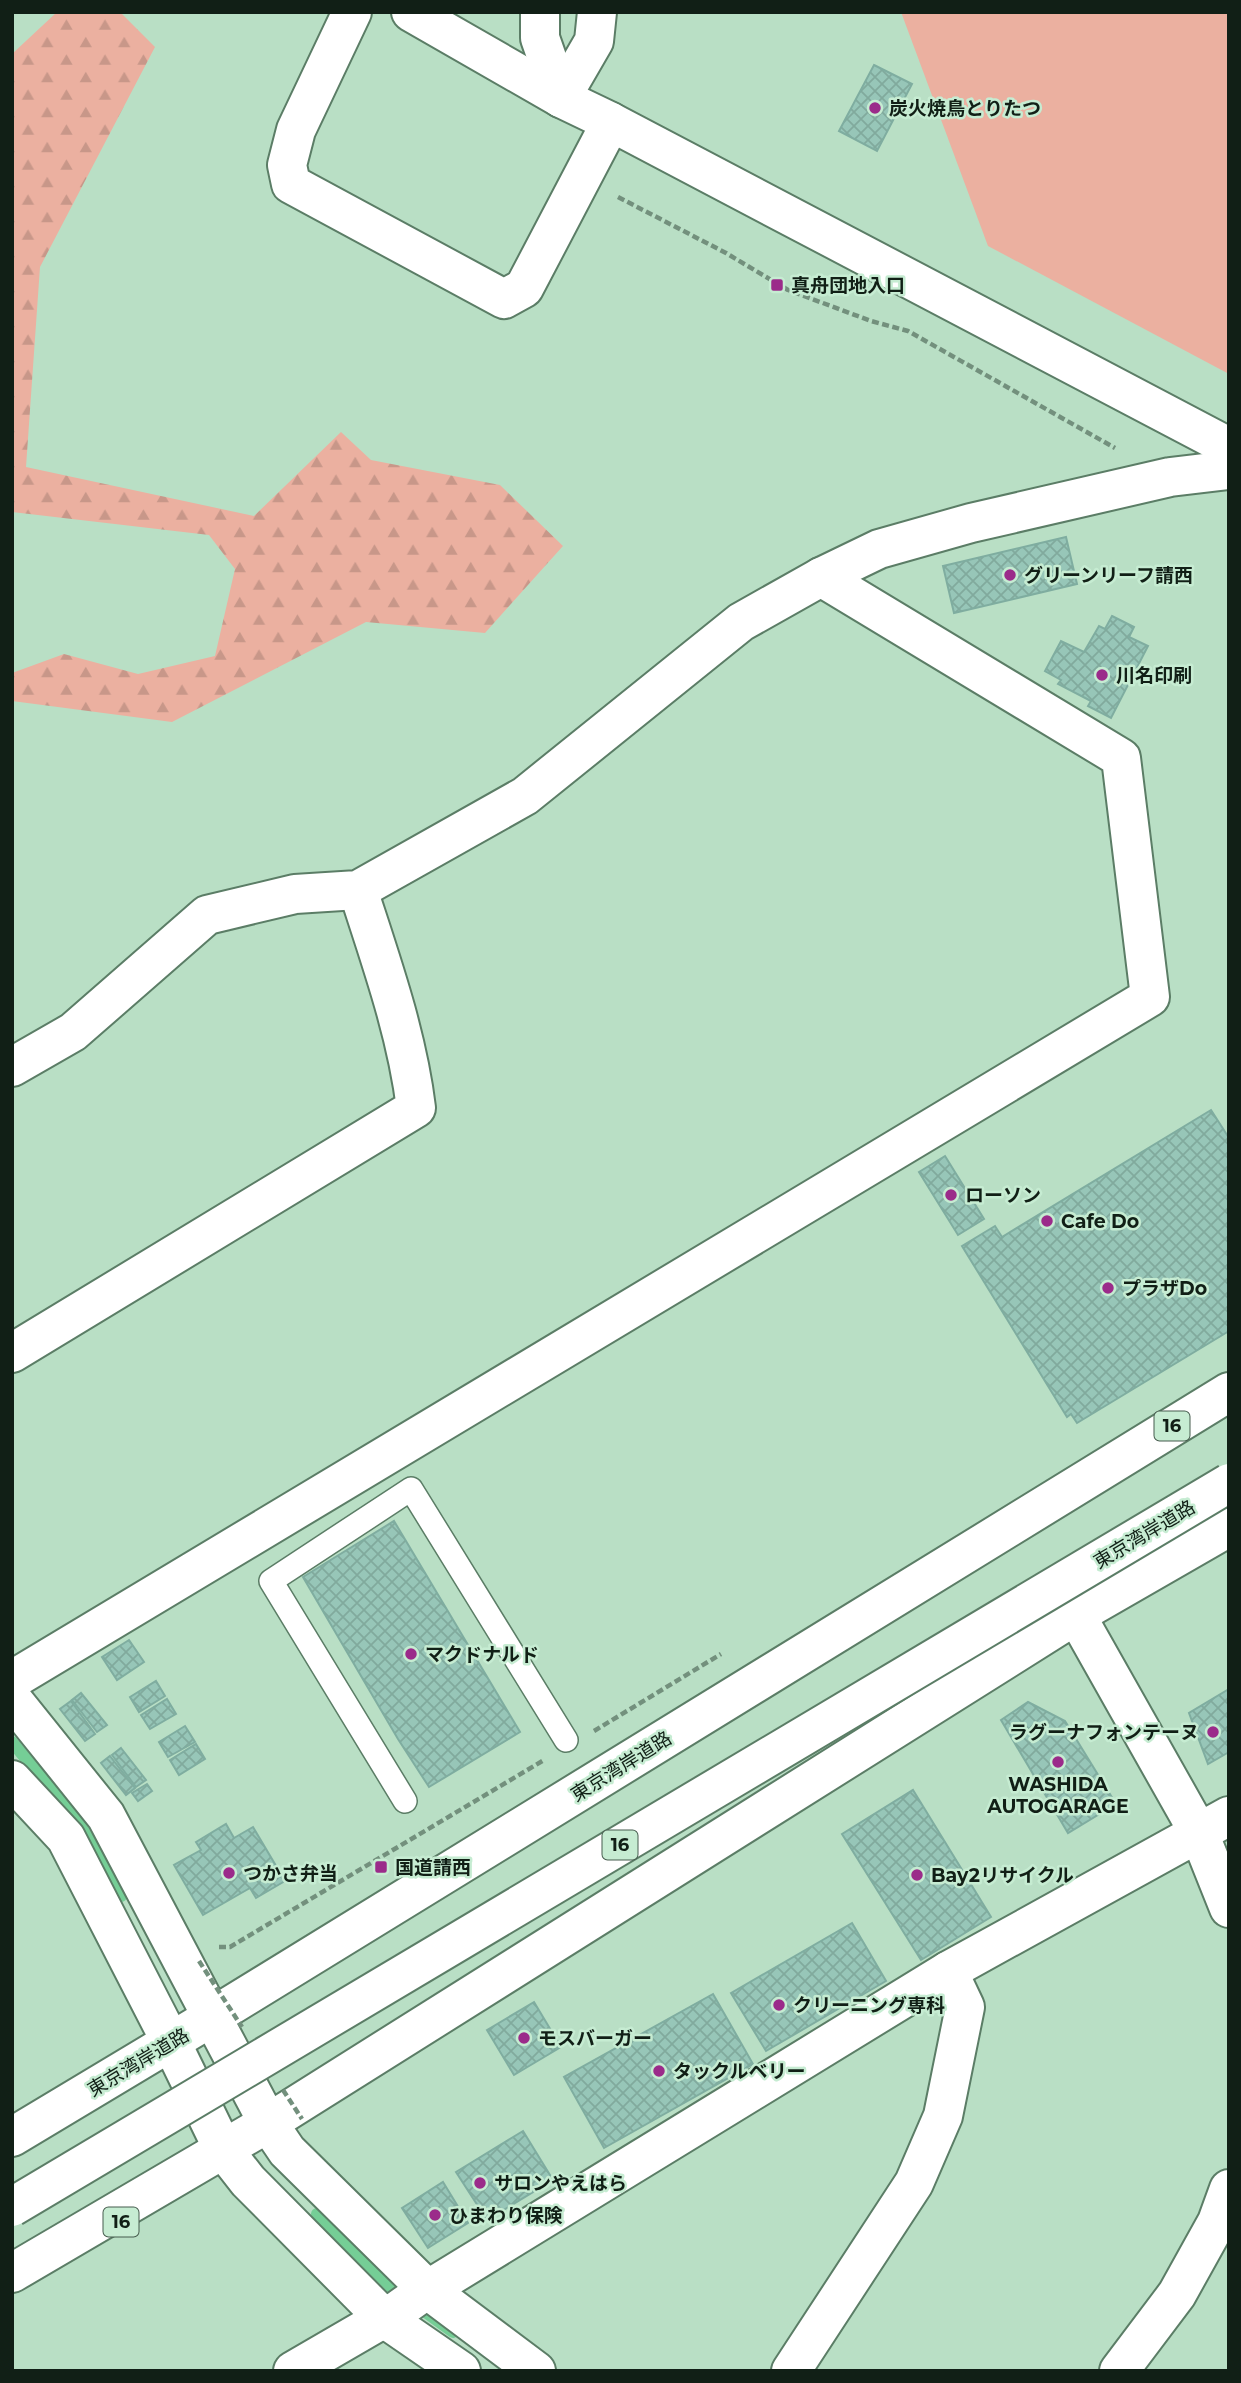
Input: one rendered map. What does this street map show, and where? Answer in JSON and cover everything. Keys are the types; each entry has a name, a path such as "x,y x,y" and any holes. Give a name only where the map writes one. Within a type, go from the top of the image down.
{"main road":[{"path":"352,12 296,130 288,165 291,184 504,299 524,288 611,122"},
{"path":"411,12 561,98 1229,447"},
{"path":"540,12 540,38 561,98"},
{"path":"561,98 594,41 597,12"},
{"path":"12,1067 73,1032 207,915 295,894 358,891 525,796 741,622 821,577 879,549 971,523 1170,477 1229,470"},
{"path":"12,1680 1150,997 1121,758 821,577"},
{"path":"12,1353 416,1108 412,1080 384,971 358,891"},
{"name":"東京湾岸道路","path":"12,2137 1229,1392"},
{"name":"東京湾岸道路","path":"12,2207 1229,1483"},
{"name":"16","path":"12,2273 268,2123 1076,1615 1229,1527"},
{"path":"1076,1615 1214,1824 1229,1908"},
{"path":"12,1699 106,1816 268,2123 287,2151 461,2371"},
{"path":"12,1780 66,1839 223,2149 248,2181 407,2303 536,2371"},
{"path":"293,2371 948,1971 1214,1824"},
{"path":"791,2371 914,2183 943,2116 965,2007 948,1971"},
{"name":"16","path":"12,2286 186,2184 223,2149"},
{"path":"1119,2371 1177,2294 1217,2222 1229,2189"}],"lane":[{"path":"405,1801 271,1581 411,1489 560,1748"}],"path":[{"path":"618,197 726,253 788,290 871,321 908,331 1117,449"},
{"path":"589,1733 732,1648"},
{"path":"217,1948 230,1947 560,1748"}],"green space":[{"path":"57,12 120,12 155,47 40,267 26,467 254,516 341,432 371,460 500,485 563,546 485,633 366,622 172,722 12,701 12,673 64,654 138,674 215,656 235,569 209,535 12,512 12,54"},
{"path":"901,12 1229,12 1229,374 988,246"}],"building":[{"name":"炭火焼鳥とりたつ","path":"874,65 912,84 877,151 839,131"},
{"name":"グリーンリーフ請西","path":"1066,537 1077,584 954,613 943,566"},
{"path":"1112,616 1134,627 1129,637 1148,646 1111,718 1088,706 1091,701 1058,684 1061,680 1045,671 1061,641 1084,652 1099,626 1105,629"},
{"name":"プラザDo","path":"1211,1110 1229,1138 1229,1331 1077,1423 1071,1414 1067,1417 962,1246 995,1226 1002,1237"},
{"name":"ローソン","path":"945,1156 984,1219 958,1235 919,1172"},
{"name":"マクドナルド","path":"394,1521 520,1732 429,1787 303,1577"},
{"path":"129,1640 144,1662 117,1680 102,1657"},
{"path":"156,1681 165,1696 139,1712 130,1697"},
{"name":"ラグーナフォンテーヌ","path":"1229,1689 1229,1752 1208,1764 1189,1713"},
{"path":"81,1693 107,1725 97,1732 72,1700"},
{"path":"167,1699 176,1714 150,1729 141,1715"},
{"path":"71,1701 95,1734 85,1741 60,1709"},
{"name":"WASHIDA AUTOGARAGE","path":"1028,1702 1065,1721 1116,1804 1068,1833 1001,1720"},
{"path":"185,1726 195,1742 168,1757 159,1742"},
{"path":"196,1744 205,1759 179,1775 170,1760"},
{"path":"121,1748 146,1780 136,1787 112,1755"},
{"path":"110,1756 135,1788 126,1795 101,1763"},
{"path":"147,1784 152,1791 138,1801 132,1793"},
{"name":"Bay2リサイクル","path":"913,1790 991,1917 921,1960 842,1834"},
{"name":"つかさ弁当","path":"226,1824 234,1838 253,1827 285,1881 256,1898 250,1888 203,1915 174,1865 201,1850 196,1842"},
{"path":"852,1923 886,1981 766,2051 731,1993"},
{"name":"タックルベリー","path":"713,1994 753,2064 604,2148 564,2077"},
{"name":"モスバーガー","path":"534,2002 561,2047 514,2075 487,2030"},
{"path":"523,2131 553,2180 487,2220 456,2172"},
{"name":"ひまわり保険","path":"443,2182 468,2223 428,2248 402,2208"}],"waterway":[{"path":"12,1742 79,1823 121,1896"},
{"path":"317,2214 391,2287 453,2332"}],"place":[{"name":"炭火焼鳥とりたつ","path":"875,108"},
{"name":"真舟団地入口","path":"777,285"},
{"name":"グリーンリーフ請西","path":"1010,575"},
{"name":"川名印刷","path":"1102,675"},
{"name":"ローソン","path":"951,1195"},
{"name":"Cafe Do","path":"1047,1221"},
{"name":"プラザDo","path":"1108,1288"},
{"name":"マクドナルド","path":"411,1654"},
{"name":"ラグーナフォンテーヌ","path":"1213,1732"},
{"name":"WASHIDA AUTOGARAGE","path":"1058,1762"},
{"name":"国道請西","path":"381,1867"},
{"name":"つかさ弁当","path":"229,1873"},
{"name":"Bay2リサイクル","path":"917,1875"},
{"name":"クリーニング専科","path":"779,2005"},
{"name":"モスバーガー","path":"524,2038"},
{"name":"タックルベリー","path":"659,2071"},
{"name":"サロンやえはら","path":"480,2183"},
{"name":"ひまわり保険","path":"435,2215"}]}
